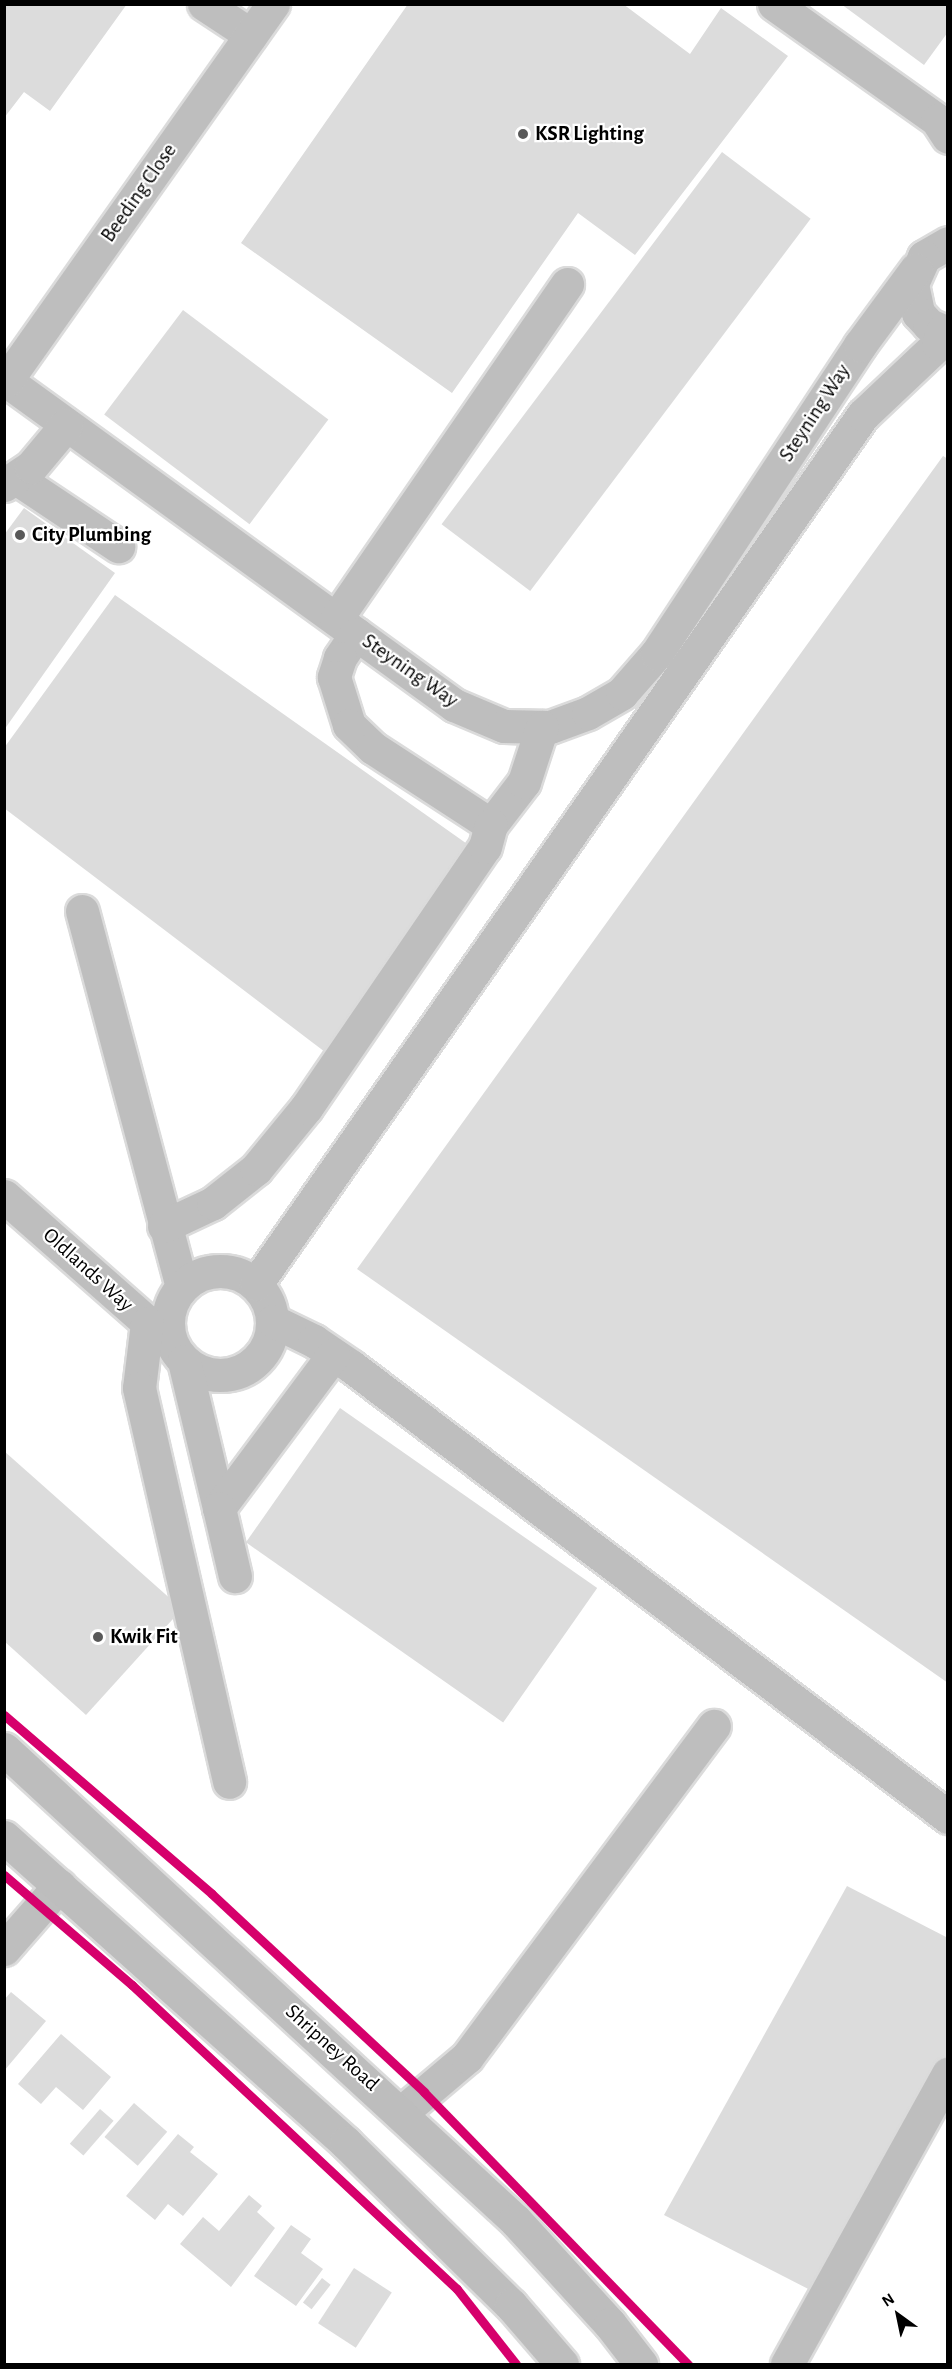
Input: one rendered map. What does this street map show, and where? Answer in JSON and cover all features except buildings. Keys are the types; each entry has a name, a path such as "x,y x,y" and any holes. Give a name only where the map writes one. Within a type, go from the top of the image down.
{"main road":[{"name":"Shripney Road","path":"4,1749 402,2112 515,2220 610,2324 641,2364"},
{"path":"4,1837 434,2226 511,2305 562,2364"}],"lane":[{"path":"204,4 251,35"},
{"name":"Beeding Close","path":"5,380 273,4"},
{"path":"774,4 937,120 948,137"},
{"name":"Steyning Way","path":"5,380 454,705 504,726 542,727 588,713 622,693 657,653 860,345 915,269 934,248 948,243"},
{"path":"256,1284 863,415 944,340 918,313 912,299 915,269"},
{"path":"491,825 373,748 349,725 334,677 346,627 567,284"},
{"path":"66,425 31,466 10,482 118,546"},
{"path":"164,1226 213,1203 256,1169 306,1108 485,847 491,825 524,782 542,727"},
{"path":"82,911 182,1287"},
{"name":"Oldlands Way","path":"4,1196 199,1371 216,1375 249,1366 262,1354 273,1321"},
{"path":"235,1576 168,1314 182,1287 210,1271 234,1273 256,1284 265,1295 273,1321 333,1354 948,1817"},
{"path":"147,1323 139,1388 229,1782"},
{"path":"219,1508 333,1354"},
{"path":"402,2112 468,2056 714,1726"},
{"path":"4,1949 59,1886"},
{"path":"787,2364 948,2074"}],"cycle path":[{"path":"4,1715 212,1894 424,2092 688,2364"},
{"path":"4,1875 132,1985 457,2289 516,2364"}],"place":[{"name":"KSR Lighting","path":"523,134"},
{"name":"City Plumbing","path":"20,535"},
{"name":"Kwik Fit","path":"98,1637"}]}
